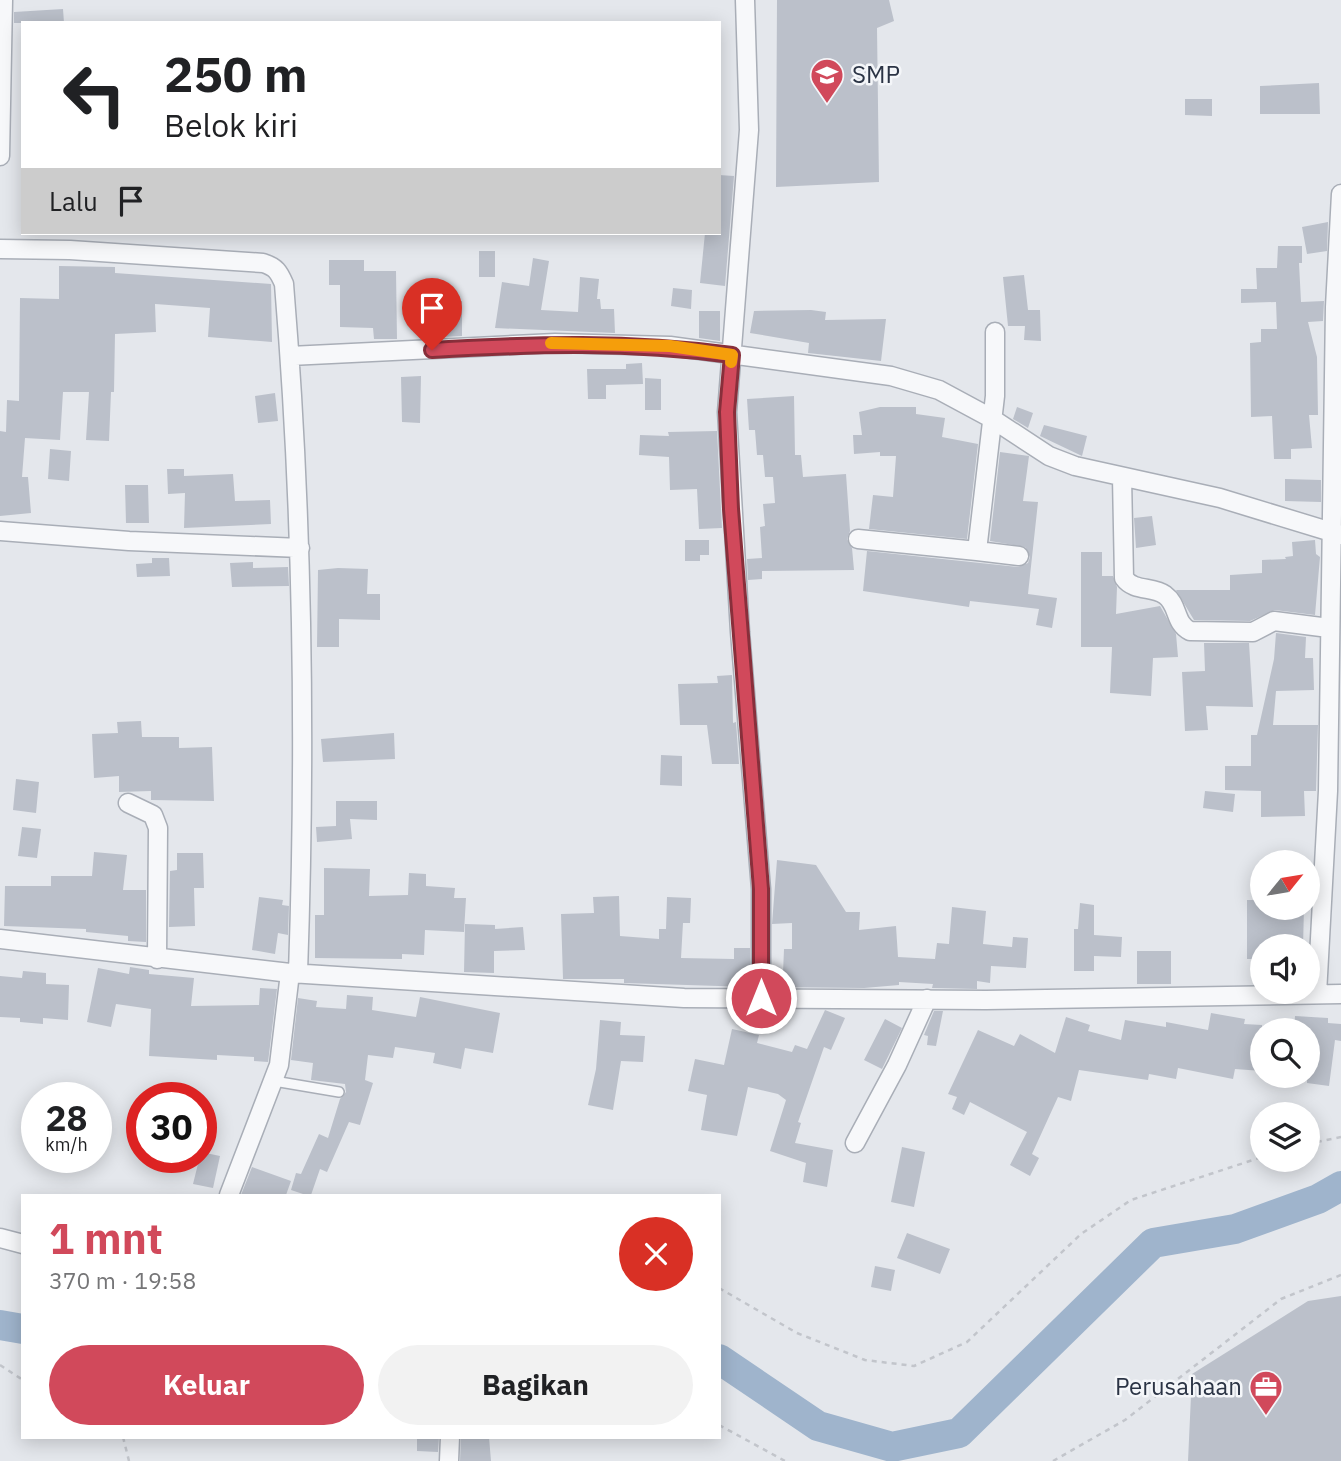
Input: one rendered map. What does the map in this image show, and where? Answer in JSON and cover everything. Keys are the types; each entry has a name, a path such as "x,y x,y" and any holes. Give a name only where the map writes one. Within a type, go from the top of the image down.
{"street":[{"path":"745,0 748,130 727,412 731,509 761,889 761,998"},
{"path":"0,156 2,10"},
{"path":"1320,960 1335,792 1329,628 1336,534 1335,307 1341,194"},
{"path":"0,249 183,256 263,263 275,267 284,284 300,548 294,973 279,1065 229,1194"},
{"path":"977,551 997,369 995,332"},
{"path":"290,356 555,343 670,346 913,381 939,390 991,418 1049,456 1122,477 1220,498 1336,534"},
{"path":"1122,477 1125,578 1133,586 1163,593 1171,600 1183,628 1190,631 1253,632 1274,621 1329,628"},
{"path":"0,531 129,541 300,548"},
{"path":"858,539 1019,556"},
{"path":"128,803 153,815 158,828 157,958"},
{"path":"0,939 294,973 684,998 927,999 1250,995"},
{"path":"1320,994 1341,994"},
{"path":"855,1143 897,1065 927,999"},
{"path":"0,1238 21,1243"},
{"path":"449,1461 450,1439"}],"lane":[{"path":"274,1081 339,1092"}],"path":[{"path":"1320,1141 1341,1137"},
{"path":"721,1289 797,1333 865,1360 914,1366 967,1342 1080,1234 1131,1200 1250,1161"},
{"path":"1053,1461 1125,1420 1281,1299 1341,1275"},
{"path":"0,1365 21,1379"},
{"path":"721,1426 785,1461"},
{"path":"123,1439 129,1461"}],"building":[{"name":"SMP","path":"777,0 889,0 894,21 877,28 879,182 776,187"},
{"path":"63,9 64,21 14,23 14,12"},
{"path":"1319,83 1320,114 1260,114 1260,86"},
{"path":"1185,99 1212,99 1212,116 1185,115"},
{"path":"721,175 734,176 725,286 700,283 705,235 721,235"},
{"path":"1328,222 1327,251 1307,254 1302,227"},
{"path":"1278,246 1302,246 1302,263 1299,263 1301,302 1324,301 1323,321 1308,322 1317,357 1318,415 1309,415 1312,448 1291,449 1291,459 1274,459 1272,416 1251,417 1250,343 1261,342 1261,329 1277,329 1276,302 1241,303 1241,289 1257,289 1256,268 1277,268"},
{"path":"479,251 495,251 495,277 479,277"},
{"path":"533,258 549,261 541,310 578,312 580,277 599,279 597,299 600,299 601,309 614,309 615,333 495,328 502,282 529,286"},
{"path":"329,260 364,260 364,271 396,271 397,339 374,339 373,328 340,327 340,285 329,285"},
{"path":"59,266 115,267 115,273 271,284 272,342 208,337 210,308 155,304 156,332 115,334 114,392 111,392 109,441 86,440 89,392 63,392 60,440 25,438 22,477 28,477 31,513 0,516 0,431 6,432 7,400 19,401 20,298 59,299"},
{"path":"1024,275 1028,310 1040,310 1041,341 1024,340 1025,326 1008,326 1003,277"},
{"path":"673,288 692,290 691,309 671,306"},
{"path":"462,301 462,336 443,337 443,322 426,323 426,302"},
{"path":"699,311 720,311 720,341 699,338"},
{"path":"754,311 826,312 825,320 886,319 881,361 808,353 809,343 750,333"},
{"path":"642,363 643,384 606,385 606,399 588,399 587,369 626,369 626,364"},
{"path":"421,376 420,423 402,422 401,377"},
{"path":"645,378 661,379 661,410 645,410"},
{"path":"275,393 278,421 258,423 255,396"},
{"path":"794,396 795,455 801,455 803,477 846,474 850,531 847,539 852,548 854,570 762,571 762,579 748,580 747,559 762,558 760,527 765,526 763,504 775,503 773,477 765,477 763,455 757,455 755,430 749,430 747,399"},
{"path":"880,407 916,407 916,414 945,418 942,437 978,444 967,539 869,529 873,495 893,497 896,456 880,456 880,452 854,454 853,435 862,435 859,412"},
{"path":"1017,407 1033,413 1028,428 1013,419"},
{"path":"1044,425 1087,436 1082,456 1040,436"},
{"path":"717,431 722,528 699,529 697,489 670,490 669,457 639,455 640,435 669,436 668,432"},
{"path":"50,449 71,451 69,481 48,479"},
{"path":"1000,452 1029,456 1023,501 1038,502 1028,594 1057,598 1052,628 1036,625 1039,609 970,601 969,607 863,591 867,551 1018,567 1028,563 1030,557 1025,547 990,541"},
{"path":"167,469 184,469 184,476 233,474 235,501 270,500 271,524 184,528 185,493 168,494"},
{"path":"1285,479 1321,480 1321,502 1285,501"},
{"path":"125,485 148,485 149,523 126,523"},
{"path":"1152,516 1156,545 1136,548 1134,518"},
{"path":"685,540 709,540 709,555 700,555 700,561 685,561"},
{"path":"1315,540 1316,554 1320,557 1315,615 1275,610 1250,621 1194,620 1176,590 1230,590 1230,575 1262,573 1262,560 1286,559 1285,557 1293,556 1292,542"},
{"path":"1081,552 1102,552 1102,576 1113,576 1117,587 1116,614 1160,606 1176,634 1178,657 1153,658 1151,696 1110,693 1112,647 1081,647"},
{"path":"152,558 169,558 170,576 137,577 136,564 152,563"},
{"path":"253,562 253,568 288,567 289,586 232,587 230,563"},
{"path":"368,569 367,594 380,594 380,620 339,619 339,647 317,647 318,570"},
{"path":"1276,633 1306,637 1305,658 1313,658 1314,690 1276,691 1273,725 1318,725 1316,791 1304,791 1305,816 1261,817 1261,791 1225,790 1225,766 1251,766 1251,735 1257,735 1274,659"},
{"path":"1204,643 1249,643 1253,707 1206,706 1208,730 1185,731 1182,672 1205,671"},
{"path":"732,675 733,723 736,722 739,764 712,764 707,725 680,725 678,684 718,683 717,676"},
{"path":"141,721 142,737 179,737 179,748 212,747 214,801 151,800 151,791 119,792 119,776 94,778 92,734 118,733 117,722"},
{"path":"394,733 395,759 323,762 321,739"},
{"path":"661,755 682,756 682,786 660,785"},
{"path":"16,779 39,782 36,813 13,810"},
{"path":"1205,791 1235,794 1233,812 1203,808"},
{"path":"336,801 377,801 377,820 350,819 352,839 317,842 316,827 336,826"},
{"path":"22,827 41,829 37,858 18,856"},
{"path":"94,852 127,855 123,890 146,890 146,942 128,941 128,936 86,932 86,929 4,926 5,886 51,886 51,876 92,876"},
{"path":"177,853 203,853 204,888 194,888 195,926 169,927 170,871 177,870"},
{"path":"777,860 816,865 846,912 860,912 859,930 896,926 898,957 935,959 937,943 949,944 952,907 986,911 983,944 1012,947 1013,937 1028,938 1026,968 991,966 990,983 977,981 977,989 932,988 933,984 899,982 899,985 864,988 772,987 772,974 783,973 784,949 792,949 792,923 772,924"},
{"path":"324,868 370,869 369,896 408,895 409,873 426,874 426,886 455,888 454,898 466,898 464,932 425,930 424,955 402,954 402,959 315,958 315,915 324,915"},
{"path":"619,896 620,936 659,939 659,929 666,929 667,897 691,898 690,923 683,923 681,958 734,959 734,948 750,948 750,987 624,983 624,979 563,979 561,914 594,913 593,897"},
{"path":"259,897 283,900 282,905 289,906 288,935 278,933 275,954 252,950"},
{"path":"1247,900 1250,900 1250,920 1304,920 1303,934 1250,934 1250,959 1247,959"},
{"path":"1080,903 1094,905 1094,935 1122,937 1121,957 1094,956 1094,971 1074,971 1074,929 1078,929"},
{"path":"465,924 495,925 495,929 523,927 525,950 494,951 494,973 464,972"},
{"path":"1137,951 1171,951 1171,984 1137,984"},
{"path":"130,967 149,970 149,974 194,978 191,1006 259,1005 260,988 277,989 268,1062 254,1061 254,1057 217,1055 217,1060 149,1056 151,1009 116,1004 111,1027 87,1022 98,968 129,974"},
{"path":"23,971 46,973 46,984 69,985 68,1020 43,1018 43,1024 20,1022 20,1018 0,1017 0,976 22,978"},
{"path":"347,995 373,997 372,1010 416,1017 420,997 500,1013 493,1053 465,1048 461,1069 433,1063 435,1053 395,1047 393,1058 368,1055 365,1080 373,1083 360,1125 349,1122 327,1172 320,1169 311,1194 303,1194 291,1190 296,1173 301,1174 319,1134 328,1138 340,1099 346,1092 345,1084 311,1080 313,1063 291,1060 298,998 317,1001 316,1007 346,1009"},
{"path":"825,1010 845,1018 831,1050 824,1047 798,1122 801,1123 795,1143 833,1150 827,1187 803,1182 806,1163 770,1151 786,1100 778,1094 748,1087 737,1136 701,1130 707,1095 688,1091 695,1059 724,1065 732,1029 759,1035 757,1043 792,1052 795,1045 807,1049"},
{"path":"934,1011 943,1011 936,1046 927,1045 928,1036 924,1035"},
{"path":"1211,1013 1245,1019 1244,1024 1250,1024 1250,1070 1235,1069 1233,1079 1178,1068 1176,1079 1149,1074 1148,1080 1079,1070 1071,1101 1058,1097 1032,1154 1039,1158 1030,1176 1010,1165 1027,1132 970,1102 964,1115 952,1109 957,1097 948,1094 978,1030 1014,1046 1020,1034 1055,1053 1066,1017 1090,1025 1088,1031 1121,1040 1125,1020 1166,1027 1166,1022 1208,1030"},
{"path":"1295,1016 1328,1018 1328,1023 1341,1024 1341,1041 1335,1040 1329,1086 1320,1085 1320,1018"},
{"path":"885,1019 902,1028 882,1069 864,1060"},
{"path":"600,1020 621,1022 620,1035 645,1036 643,1062 621,1061 613,1110 588,1105 596,1069"},
{"path":"902,1147 925,1152 914,1207 891,1202"},
{"path":"252,1167 291,1181 286,1194 241,1194"},
{"path":"196,1173 216,1173 213,1188 193,1184"},
{"path":"907,1233 950,1249 940,1274 897,1258"},
{"path":"875,1266 895,1270 891,1291 871,1287"},
{"name":"Perusahaan","path":"1341,1296 1341,1461 1188,1461 1192,1374 1308,1301"},
{"path":"417,1439 439,1439 438,1452 417,1451"},
{"path":"461,1439 489,1439 491,1461 460,1461"}],"waterway":[{"path":"721,1360 818,1426 892,1447 959,1433 1153,1243 1235,1229 1318,1199 1341,1186"},
{"path":"0,1325 21,1329"}],"slow traffic":[{"path":"551,343 670,346 732,355 731,362"}],"place":[{"name":"SMP","path":"827,105"},
{"name":"Perusahaan","path":"1266,1417"}],"route":[{"path":"432,350 555,343 670,346 732,355 727,412 731,509 761,889 761,998"}]}
